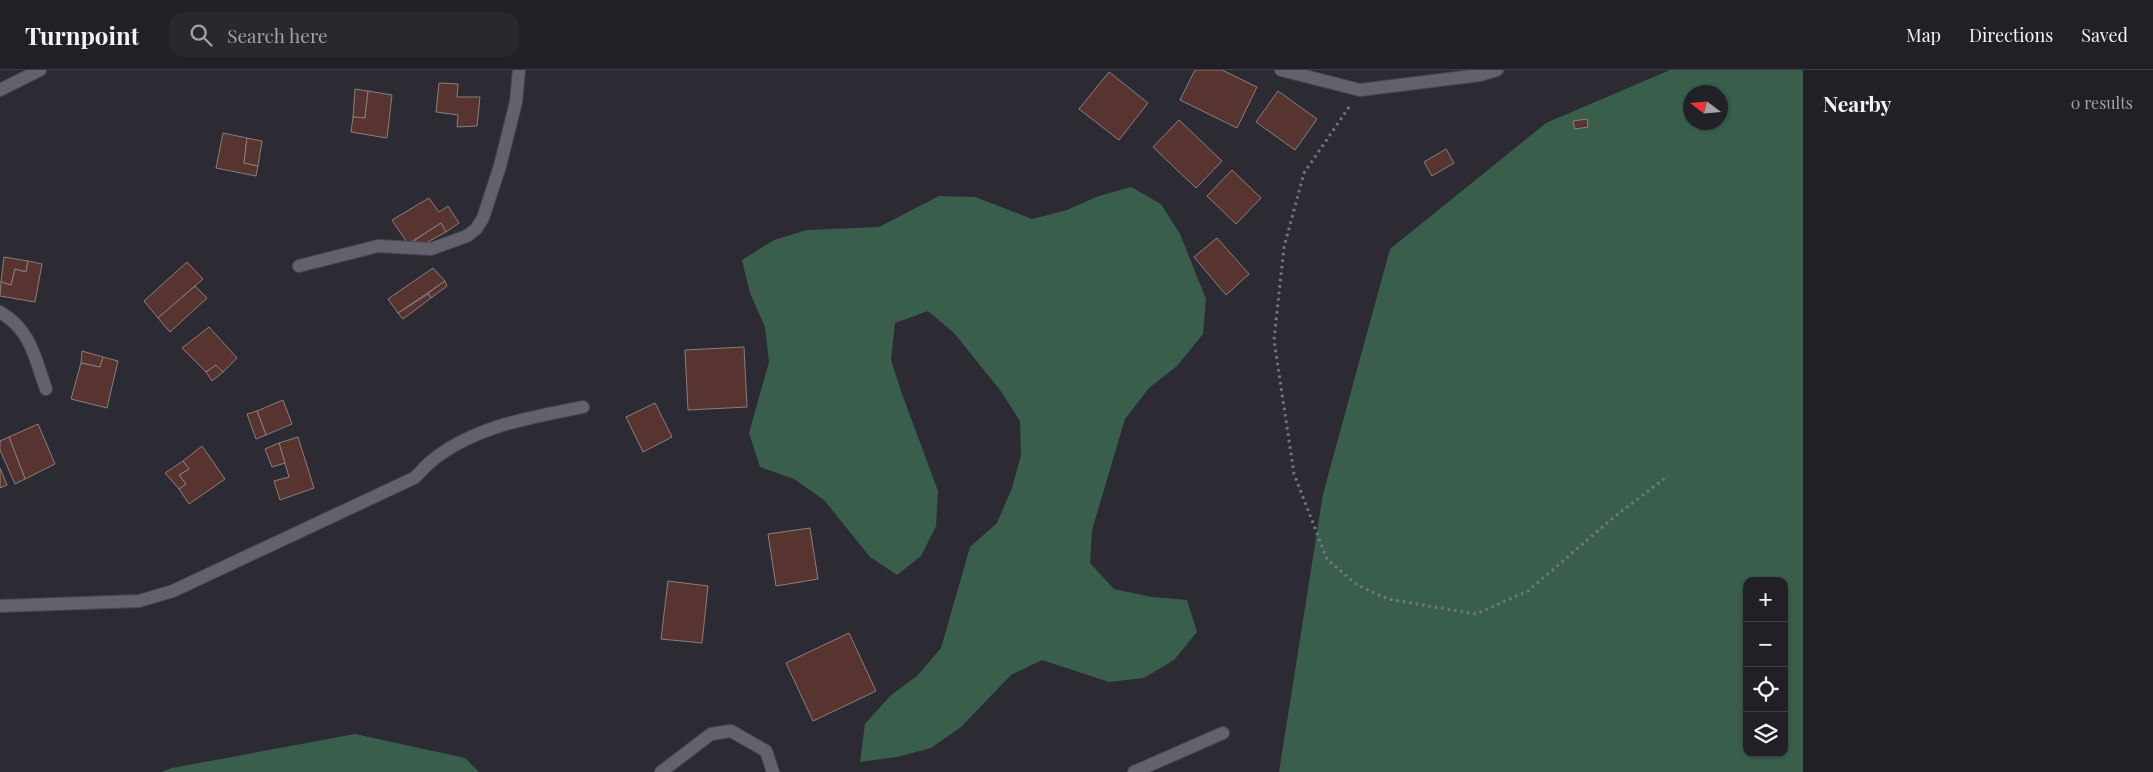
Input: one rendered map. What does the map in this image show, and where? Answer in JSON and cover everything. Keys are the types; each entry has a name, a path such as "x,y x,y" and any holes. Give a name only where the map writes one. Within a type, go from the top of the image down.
{"street":[{"path":"0,90 40,70"},
{"path":"299,266 378,246 431,249 467,236 476,229 483,218 500,166 516,102 519,70"},
{"path":"1281,70 1360,90 1480,76 1497,70"},
{"path":"0,312 9,318 28,337 46,389"},
{"path":"0,606 139,601 173,591 414,478 434,459 472,436 526,419 583,408"},
{"path":"661,772 711,734 731,731 766,751 773,772"},
{"path":"1134,772 1224,733"}],"path":[{"path":"1360,90 1304,173 1284,247 1274,340 1294,474 1327,559 1357,585 1388,599 1476,614 1528,591 1614,517 1668,476"}],"green space":[{"path":"1670,70 1803,70 1803,772 1279,772 1323,494 1390,249 1546,123"},
{"path":"1131,187 1161,204 1180,234 1206,299 1203,334 1177,366 1149,388 1125,419 1092,530 1090,563 1114,589 1152,597 1187,600 1197,632 1174,660 1144,678 1109,682 1042,660 1011,675 961,727 931,748 897,757 860,762 865,724 890,696 918,675 941,648 970,547 997,523 1012,488 1021,455 1020,421 1000,390 954,333 928,311 895,323 891,360 938,491 936,526 921,556 897,575 870,557 824,500 794,479 760,467 749,433 769,362 765,327 750,293 742,260 774,240 807,230 879,227 939,196 975,197 1032,219 1067,210 1099,196"},
{"path":"355,734 465,758 479,772 161,772 172,768"}],"building":[{"path":"1195,70 1222,70 1257,87 1237,128 1180,100"},
{"path":"1109,72 1148,103 1119,140 1079,109"},
{"path":"439,83 458,84 457,97 480,97 477,126 457,127 458,115 436,112"},
{"path":"355,89 368,91 365,118 353,117"},
{"path":"368,91 392,95 387,138 351,132 353,117 365,118"},
{"path":"1278,91 1317,119 1295,150 1256,122"},
{"path":"1587,119 1588,127 1575,129 1573,121"},
{"path":"1179,120 1222,161 1196,188 1153,147"},
{"path":"223,133 247,138 244,163 258,166 256,176 216,168"},
{"path":"247,138 262,141 258,166 244,163"},
{"path":"1446,149 1454,163 1432,176 1424,162"},
{"path":"1232,170 1261,198 1236,224 1207,196"},
{"path":"429,198 439,212 448,206 459,223 446,232 441,223 408,244 392,220"},
{"path":"441,223 446,232 420,246 415,240"},
{"path":"1217,238 1249,274 1226,295 1194,257"},
{"path":"4,257 28,261 26,272 15,269 11,285 1,282"},
{"path":"28,261 42,264 35,302 0,296 1,282 11,285 15,269 26,272"},
{"path":"187,262 203,279 158,318 144,301"},
{"path":"433,268 445,281 398,313 388,299"},
{"path":"445,281 447,286 431,298 428,293"},
{"path":"195,286 207,298 170,332 158,318"},
{"path":"428,294 431,298 403,319 398,313"},
{"path":"209,327 237,358 223,372 216,365 206,372 182,348"},
{"path":"744,347 747,407 688,410 685,350"},
{"path":"82,351 103,357 100,367 81,363"},
{"path":"103,357 118,361 107,408 71,399 81,363 100,367"},
{"path":"216,365 223,372 212,381 206,372"},
{"path":"283,400 292,424 266,435 257,411"},
{"path":"655,403 672,437 643,452 626,417"},
{"path":"257,411 266,435 256,439 247,414"},
{"path":"38,424 55,464 25,479 9,437"},
{"path":"9,437 25,479 15,484 0,450 0,441"},
{"path":"298,437 314,488 280,500 274,481 289,477 279,443"},
{"path":"279,443 285,463 272,467 265,449"},
{"path":"202,446 225,479 189,504 179,489 186,484 179,475 189,469 183,461"},
{"path":"183,461 189,469 179,475 186,484 179,489 165,473"},
{"path":"0,468 7,485 0,488"},
{"path":"810,528 818,579 776,586 768,534"},
{"path":"668,581 708,586 702,643 661,639"},
{"path":"849,633 876,691 813,721 786,663"}]}
